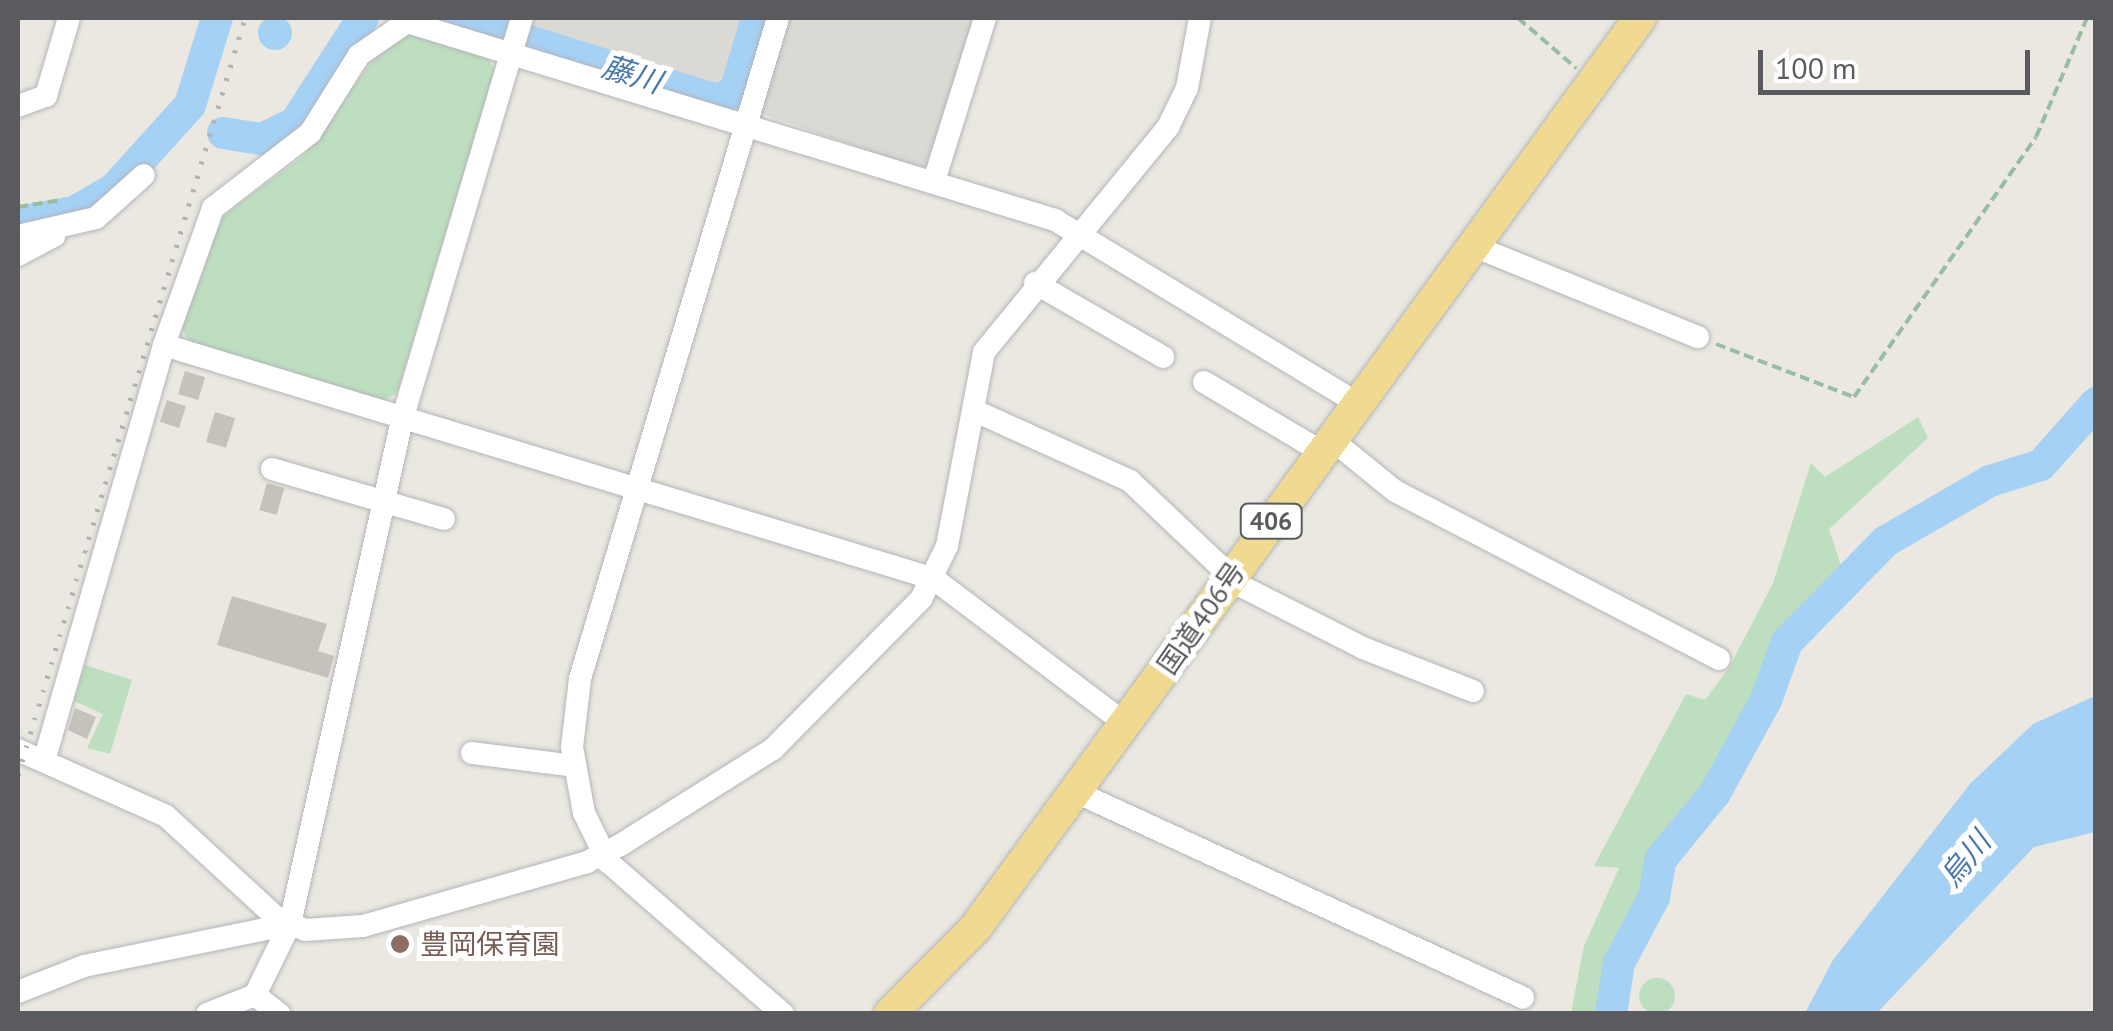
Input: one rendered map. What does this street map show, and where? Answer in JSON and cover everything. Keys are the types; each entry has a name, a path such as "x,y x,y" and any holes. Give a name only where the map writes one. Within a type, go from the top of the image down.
{"highway":[{"name":"国道406号","path":"890,1014 976,927 1640,18"}],"street":[{"path":"18,106 46,96 70,18"},
{"path":"206,1014 255,995 290,924 402,420 522,18"},
{"path":"778,18 577,693 574,766 604,856 783,1014"},
{"path":"934,181 985,18"},
{"path":"18,992 84,966 290,924 363,926 604,856 774,749 904,624 934,579 953,524 984,352 1076,232 1168,127 1188,88 1200,18"},
{"path":"44,761 164,345 213,208 310,133 374,39 407,22 427,22 513,48 934,181 1076,232 1358,403"},
{"path":"18,256 96,218 144,175"},
{"path":"18,236 66,230"},
{"path":"1471,245 1698,338"},
{"path":"1035,283 1163,357"},
{"path":"164,345 934,579 1126,724"},
{"path":"1204,382 1326,445 1396,490 1720,659"},
{"path":"973,410 1130,481 1230,576 1362,648 1473,691"},
{"path":"272,469 444,519"},
{"path":"18,750 166,816 290,924"},
{"path":"472,753 574,766"},
{"path":"1076,792 1523,998"},
{"path":"255,995 279,1014"}],"path":[{"path":"1518,18 1592,80"},
{"path":"1698,338 1854,396 2036,137 2087,18"},
{"path":"18,207 61,200"}],"shaded area":[{"path":"483,18 978,18 934,162 922,169"}],"green space":[{"path":"409,34 487,55 495,71 397,393 382,402 190,342 182,329 222,217 304,155 382,47"},
{"path":"1918,417 1928,438 1829,529 1846,580 1787,642 1766,700 1715,793 1661,859 1654,897 1619,963 1611,1013 1571,1013 1584,946 1619,868 1594,866 1686,694 1705,700 1729,668 1773,583 1811,463 1825,477"},
{"path":"85,665 132,680 110,754 87,748 103,714 74,701"},
{"path":"1657,978 1670,983 1675,996 1670,1009 1657,1014 1644,1009 1639,996 1644,983"}],"water":[{"path":"275,16 287,21 292,33 287,45 275,50 263,45 258,33 263,21"},
{"name":"烏川","path":"2095,696 2095,832 2034,847 1877,1013 1805,1013 1833,960 1970,784 2033,724"}],"building":[{"path":"185,371 205,377 198,400 178,394"},
{"path":"167,400 186,406 179,428 160,422"},
{"path":"215,412 235,418 226,448 206,442"},
{"path":"267,483 284,488 277,515 259,510"},
{"path":"232,596 327,624 318,651 334,656 328,678 217,645"},
{"path":"75,708 96,717 87,739 68,730"}],"waterway":[{"name":"藤川","path":"18,222 74,212 114,189 190,105 217,18"},
{"name":"藤川","path":"223,133 262,139 295,123 363,18"},
{"name":"藤川","path":"455,18 717,100 735,92 757,18"},
{"path":"1611,1014 1619,963 1654,897 1661,859 1715,793 1766,700 1787,642 1886,541 1990,481 2041,465 2096,403"}],"railway":[{"path":"18,775 245,18"}],"place":[{"name":"豊岡保育園","path":"400,944"}]}
